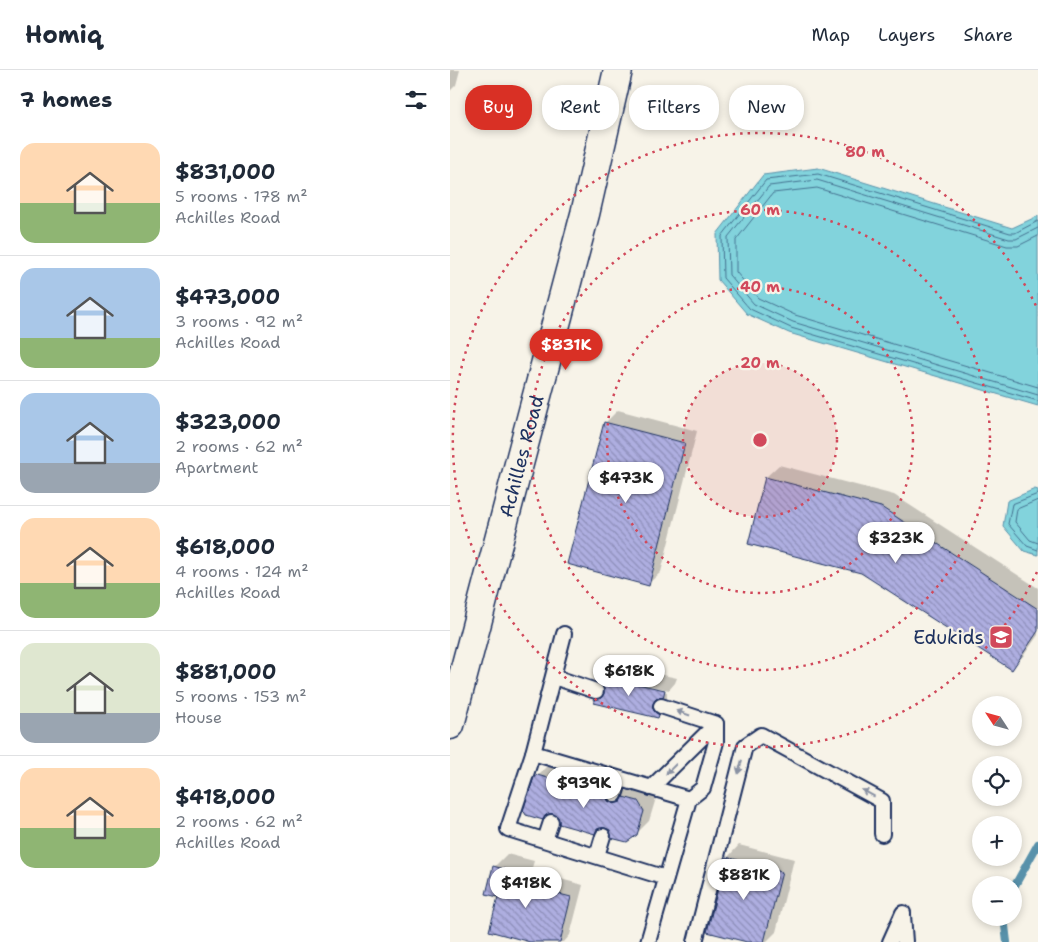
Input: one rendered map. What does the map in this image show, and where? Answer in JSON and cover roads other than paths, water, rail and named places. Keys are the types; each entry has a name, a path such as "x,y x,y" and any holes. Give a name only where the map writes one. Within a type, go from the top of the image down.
{"street":[{"name":"Achilles Road","path":"450,725 585,214 618,70"}],"lane":[{"path":"564,634 533,753 508,829 666,878"},
{"path":"554,677 596,691"},
{"path":"661,706 716,724"},
{"path":"652,788 716,724"},
{"path":"648,942 689,799 703,788 716,742 716,724"},
{"path":"695,942 745,746 760,735 882,801 882,834"},
{"path":"533,753 689,799"},
{"path":"564,782 570,764"},
{"path":"615,795 620,779"},
{"path":"545,840 551,822"},
{"path":"597,856 603,836"},
{"path":"890,942 903,914 905,942"}],"water":[{"path":"818,168 1012,228 1038,216 1038,406 789,333 747,314 718,280 717,234 763,175"},
{"path":"1035,489 1038,490 1038,555 1024,551 1003,526 1007,501"}],"waterway":[{"path":"1020,876 1038,844"},
{"path":"1005,926 1007,942"}],"place":[{"name":"Edukids","path":"1001,637"}]}
